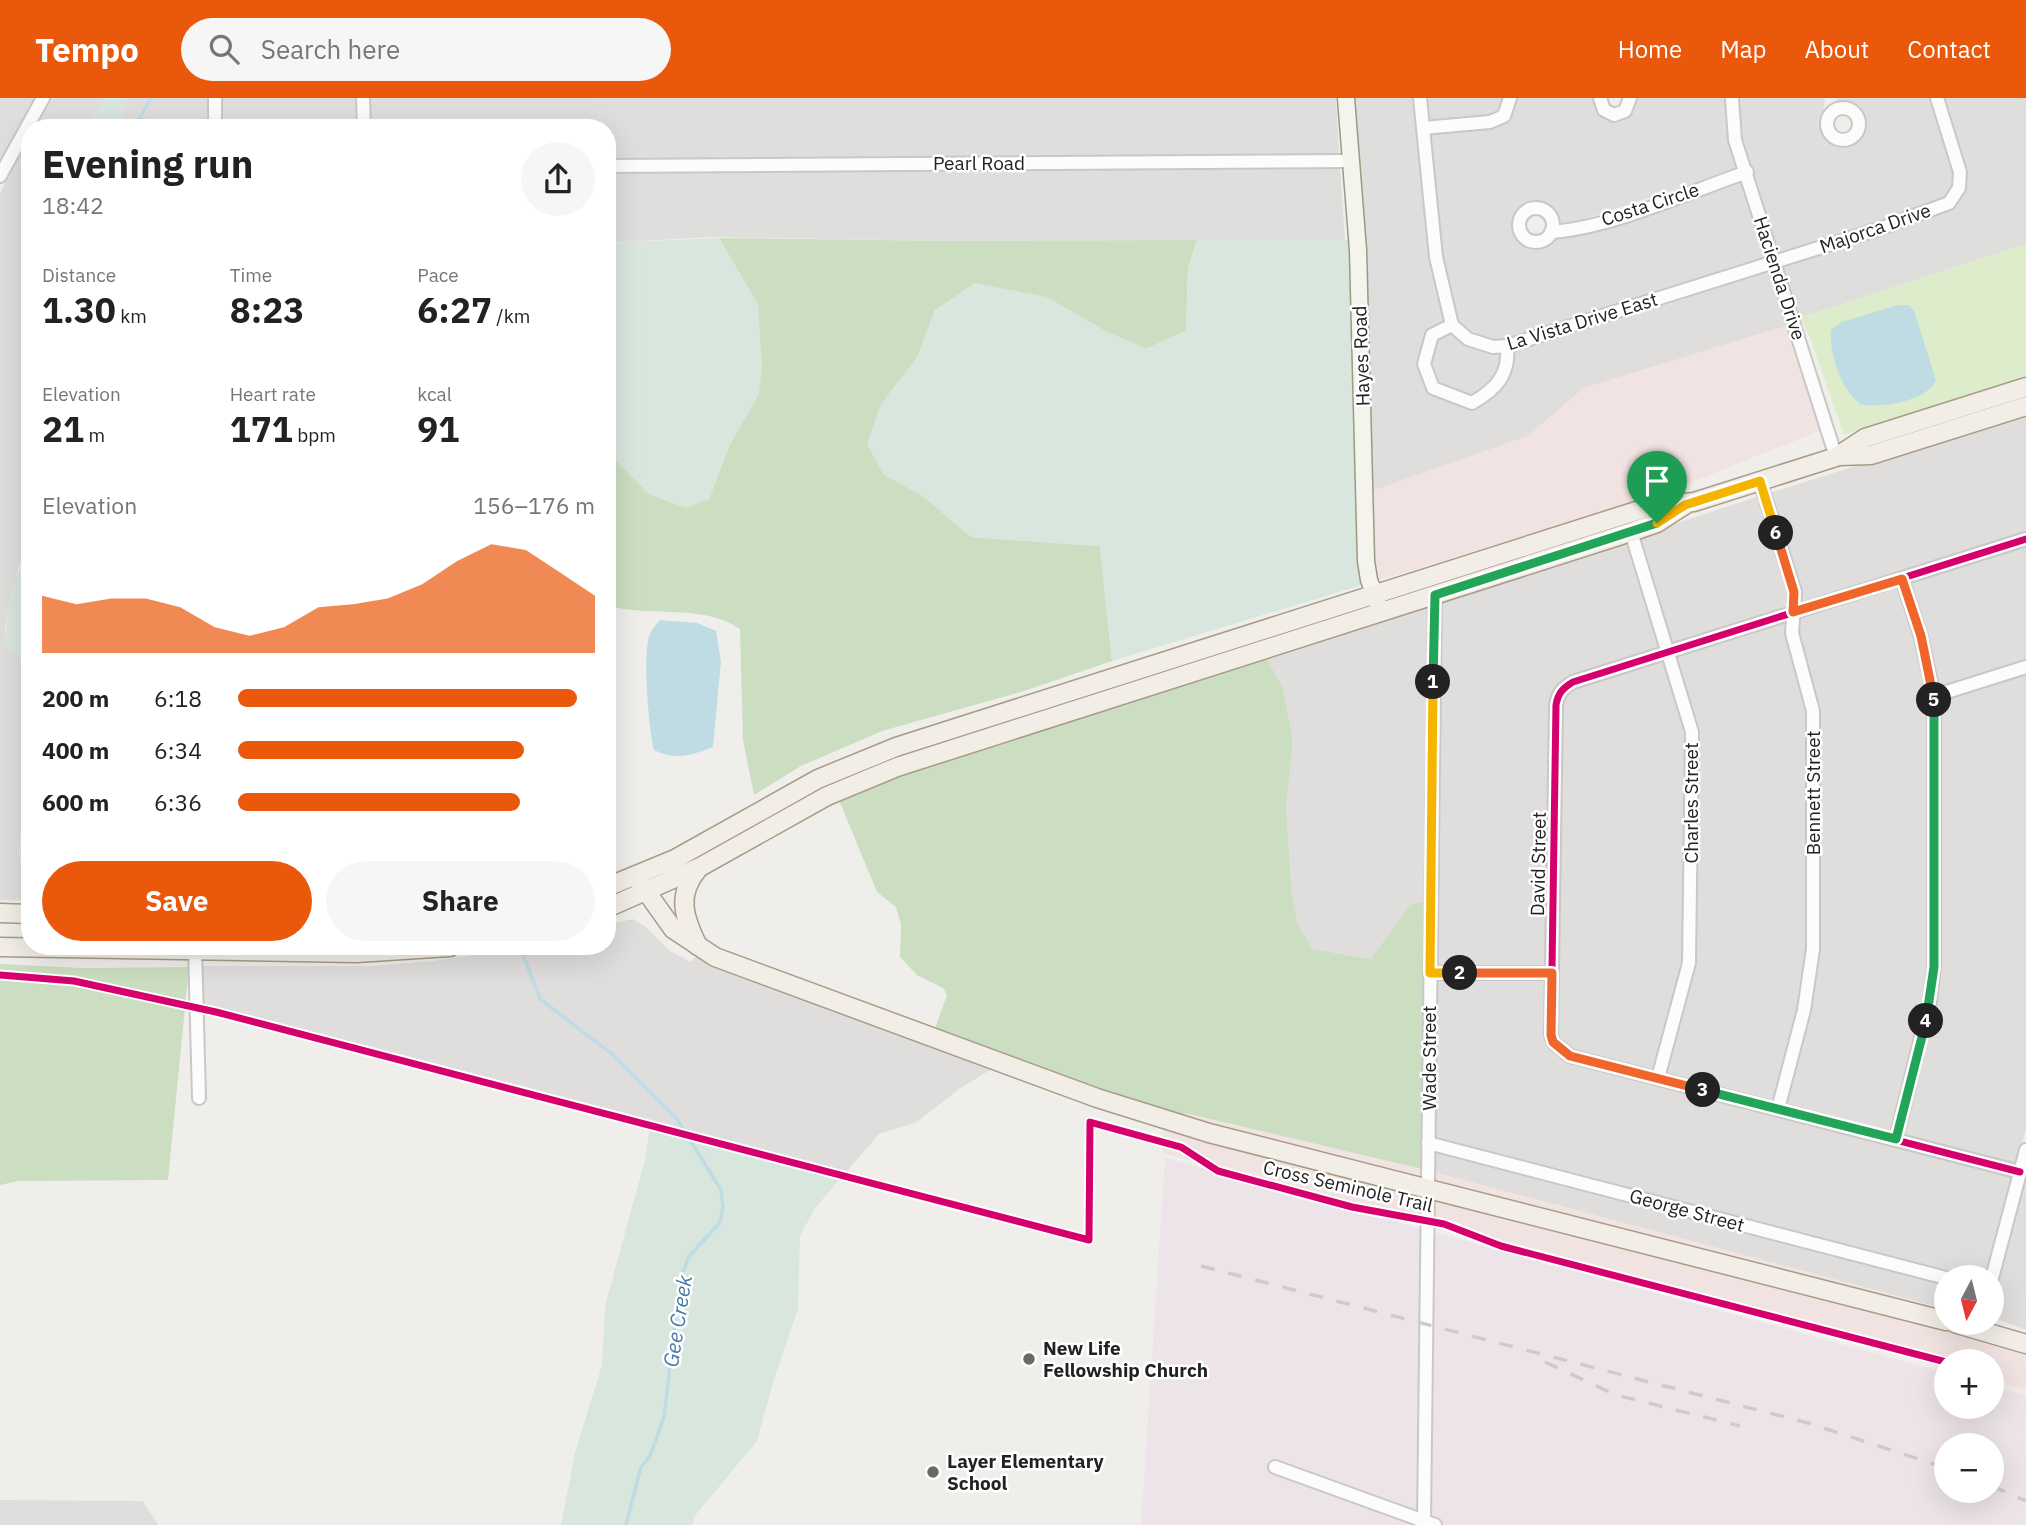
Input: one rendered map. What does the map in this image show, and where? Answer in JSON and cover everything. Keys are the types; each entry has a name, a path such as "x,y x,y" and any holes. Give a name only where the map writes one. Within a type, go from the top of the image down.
{"main road":[{"path":"1836,457 1865,438 2026,387"},
{"path":"616,886 641,885 700,867 803,808 861,781 996,735 1631,532 1657,523 1685,505 1836,457 1871,455 2026,406"},
{"path":"616,902 837,771 896,747 1652,506 1685,505"},
{"path":"996,735 1002,721 1020,707"},
{"path":"700,867 686,888 684,911 700,949"},
{"path":"641,885 673,929 700,949 1097,1098 1209,1133 1934,1318"},
{"path":"0,914 21,914"},
{"path":"0,947 21,947"},
{"path":"2003,1335 2026,1344"}],"street":[{"path":"31,119 43,98"},
{"path":"215,98 215,119"},
{"path":"363,98 364,119"},
{"name":"Hayes Road","path":"1346,98 1358,250 1366,561 1373,594 1381,612"},
{"path":"1420,98 1436,257 1452,325 1432,335 1424,364 1433,388 1456,399 1472,402 1495,390 1507,365 1507,346"},
{"path":"1423,128 1490,122 1504,116 1510,98"},
{"path":"1600,98 1604,110 1614,115 1625,111 1630,98"},
{"name":"Hacienda Drive","path":"1732,98 1735,140 1836,457"},
{"path":"1830,98 1830,113"},
{"name":"Majorca Drive","path":"1775,262 1949,202 1959,188 1960,172 1937,98"},
{"path":"0,176 21,138"},
{"name":"Pearl Road","path":"616,166 1351,161"},
{"name":"Costa Circle","path":"1551,232 1568,231 1619,216 1746,172"},
{"name":"La Vista Drive East","path":"1452,325 1468,339 1493,346 1507,346 1775,262"},
{"name":"Bennett Street","path":"1760,481 1794,592 1792,633 1813,711 1813,949 1804,1010 1778,1109"},
{"name":"Charles Street","path":"1631,532 1692,732 1690,946 1686,977 1658,1078"},
{"name":"David Street","path":"2020,1172 1570,1056 1560,1049 1551,1035 1558,695 1573,682 2026,539"},
{"path":"1896,1139 1930,1001 1934,967 1934,696 1921,636 1902,579"},
{"name":"Wade Street","path":"1429,1523 1427,1188 1435,595"},
{"path":"1934,696 2026,667"},
{"path":"195,955 199,1098"},
{"path":"1430,973 1552,973"},
{"name":"George Street","path":"1428,1143 1934,1275"},
{"path":"1995,1265 2026,1150"},
{"path":"1275,1467 1429,1523"}],"shaded area":[{"path":"0,98 36,98 25,119 21,119 21,126 0,164"},
{"path":"49,98 105,98 92,119 38,119"},
{"path":"105,98 127,98 121,119 92,119"},
{"path":"127,98 210,98 209,119 121,119"},
{"path":"221,98 358,98 358,119 220,119"},
{"path":"369,98 1336,98 1339,155 616,160 616,119 370,119"},
{"path":"1351,98 1415,98 1423,187 1446,322 1427,333 1431,393 1454,405 1474,408 1500,392 1512,368 1513,351 1771,270 1789,325 1584,388 1528,436 1370,492"},
{"path":"1426,98 1505,98 1500,111 1489,116 1428,121"},
{"path":"1516,98 1594,98 1601,115 1613,121 1628,116 1634,108 1635,98 1727,98 1730,141 1739,168 1567,225 1558,225 1557,216 1547,204 1530,203 1521,208 1514,225 1516,234 1528,246 1542,247 1554,238 1620,221 1743,179 1768,258 1507,340 1470,334 1457,321 1441,256 1429,134 1490,128 1508,119"},
{"path":"1738,98 1825,98 1821,129 1830,142 1841,146 1856,142 1864,129 1864,121 1859,109 1845,102 1836,103 1836,98 1931,98 1954,173 1953,186 1946,197 1779,255 1741,138"},
{"path":"1943,98 2026,98 2026,244 1799,318 1782,266 1880,235 1963,192"},
{"path":"21,151 21,562 5,624 6,645 21,658 21,901 0,900 0,193"},
{"path":"1340,167 1345,240 952,241 711,237 616,242 616,172"},
{"path":"719,238 758,305 762,366 759,394 730,444 709,499 686,508 650,495 616,460 616,243"},
{"path":"1197,240 1352,240 1362,585 1112,661 1100,546 971,537 923,496 883,474 867,444 880,406 918,356 935,310 975,283 1047,297 1109,333 1147,349 1186,331 1188,269"},
{"path":"1789,325 1822,430 1665,493 1373,582 1371,491 1528,436 1584,388"},
{"path":"1451,332 1466,345 1502,353 1502,363 1490,385 1471,396 1437,383 1430,363 1437,339"},
{"path":"2026,412 2026,533 1799,604 1770,493"},
{"path":"1759,496 1789,593 1788,607 1672,645 1638,536"},
{"path":"1628,540 1661,648 1572,676 1560,683 1552,694 1547,967 1435,967 1440,599"},
{"path":"2026,545 2026,660 1938,688 1909,583"},
{"path":"21,565 21,658 6,645 8,608"},
{"path":"1899,587 1916,639 1929,697 1928,967 1924,1000 1892,1132 1785,1104 1809,1011 1819,948 1818,711 1798,632 1799,617"},
{"path":"1429,603 1425,901 1410,906 1372,959 1313,949 1298,925 1292,896 1286,807 1293,743 1265,655"},
{"path":"1787,620 1807,712 1808,949 1799,1009 1774,1101 1665,1074 1692,979 1696,945 1698,731 1676,656"},
{"path":"1665,660 1687,732 1683,962 1655,1071 1572,1050 1563,1044 1557,1034 1561,705 1563,698 1575,687"},
{"path":"2026,673 2026,1128 2017,1164 1903,1135 1935,1003 1939,968 1940,701"},
{"path":"633,919 645,926 670,951 691,962 697,955 700,956 995,1067 959,1089 917,1122 879,1134 840,1179 649,1130 649,1126 201,1005 200,966 372,966 472,955 616,955 616,923"},
{"path":"1435,979 1547,979 1546,1037 1550,1047 1569,1062 2013,1176 1989,1265 1934,1265 1934,1267 1434,1138"},
{"path":"1185,1113 1422,1169 1422,1180 1184,1118"},
{"path":"1164,1125 1422,1193 1421,1223 1163,1153"},
{"path":"649,1130 840,1179 815,1208 800,1236 798,1309 774,1379 757,1441 694,1517 693,1525 561,1525 575,1453 602,1365 605,1306 646,1156"},
{"path":"1434,1151 1934,1281 1934,1306 1433,1172"},
{"path":"1165,1158 1934,1370 1934,1419 2004,1419 2004,1389 2026,1395 2026,1525 1141,1525"},
{"path":"1433,1172 1934,1306 1934,1312 1433,1183"},
{"path":"2026,1173 2026,1330 2004,1322 2004,1265 2001,1265"},
{"path":"1433,1196 1934,1326 1934,1335 1968,1335 2026,1350 2026,1390 2004,1384 2004,1349 1934,1349 1934,1365 1433,1226"},
{"path":"0,1500 143,1501 158,1525 0,1525"}],"green space":[{"path":"719,238 1197,240 1188,269 1186,331 1146,349 1109,333 935,310 918,356 880,406 883,474 923,496 971,537 1100,546 1112,661 1024,691 882,731 801,766 754,795 743,740 740,629 724,621 692,613 616,607 616,460 709,499 730,444 759,394 758,305"},
{"path":"2026,244 2026,376 1844,435 1809,335 1799,318"},
{"path":"1265,655 1283,689 1293,743 1286,807 1292,896 1298,925 1313,949 1371,959 1410,905 1425,901 1422,1169 1185,1113 1184,1118 1098,1092 934,1031 947,995 943,988 917,975 900,957 901,925 896,907 877,892 839,800 886,778"},
{"path":"0,964 83,968 189,967 168,1180 18,1181 0,1185"}],"water":[{"path":"1898,305 1909,305 1914,311 1936,380 1923,393 1902,402 1860,404 1847,390 1838,370 1832,349 1831,330 1842,322"},
{"path":"660,620 697,623 716,631 721,661 713,747 677,756 654,750 646,673 650,634"}],"waterway":[{"name":"Gee Creek","path":"139,119 151,98"},
{"name":"Gee Creek","path":"523,955 540,999 612,1054 677,1119 721,1190 723,1207 720,1222 688,1258 680,1281 664,1417 650,1456 641,1467 626,1525"}],"railway":[{"path":"1201,1266 1808,1423 1934,1464"},
{"path":"1545,1362 1616,1395 1740,1426"},
{"path":"2004,1491 2026,1501"}],"cycle path":[{"path":"2020,1172 1570,1056 1553,1042 1551,1035 1556,705 1564,689 1573,682 2026,539"},
{"name":"Cross Seminole Trail","path":"0,975 74,981 216,1012 1089,1240 1090,1122 1181,1147 1218,1171 1352,1207 1444,1224 1501,1246 1934,1359"}],"place":[{"name":"New Life Fellowship Church","path":"1029,1359"},
{"name":"Layer Elementary School","path":"933,1472"}],"route":[{"path":"1760,481 1794,592 1793,612 1902,579 1921,636 1934,696 1934,967 1930,1001 1896,1139 1570,1056 1553,1042 1551,1035 1552,973 1430,973 1435,595 1657,523 1685,505 1760,481"}]}
